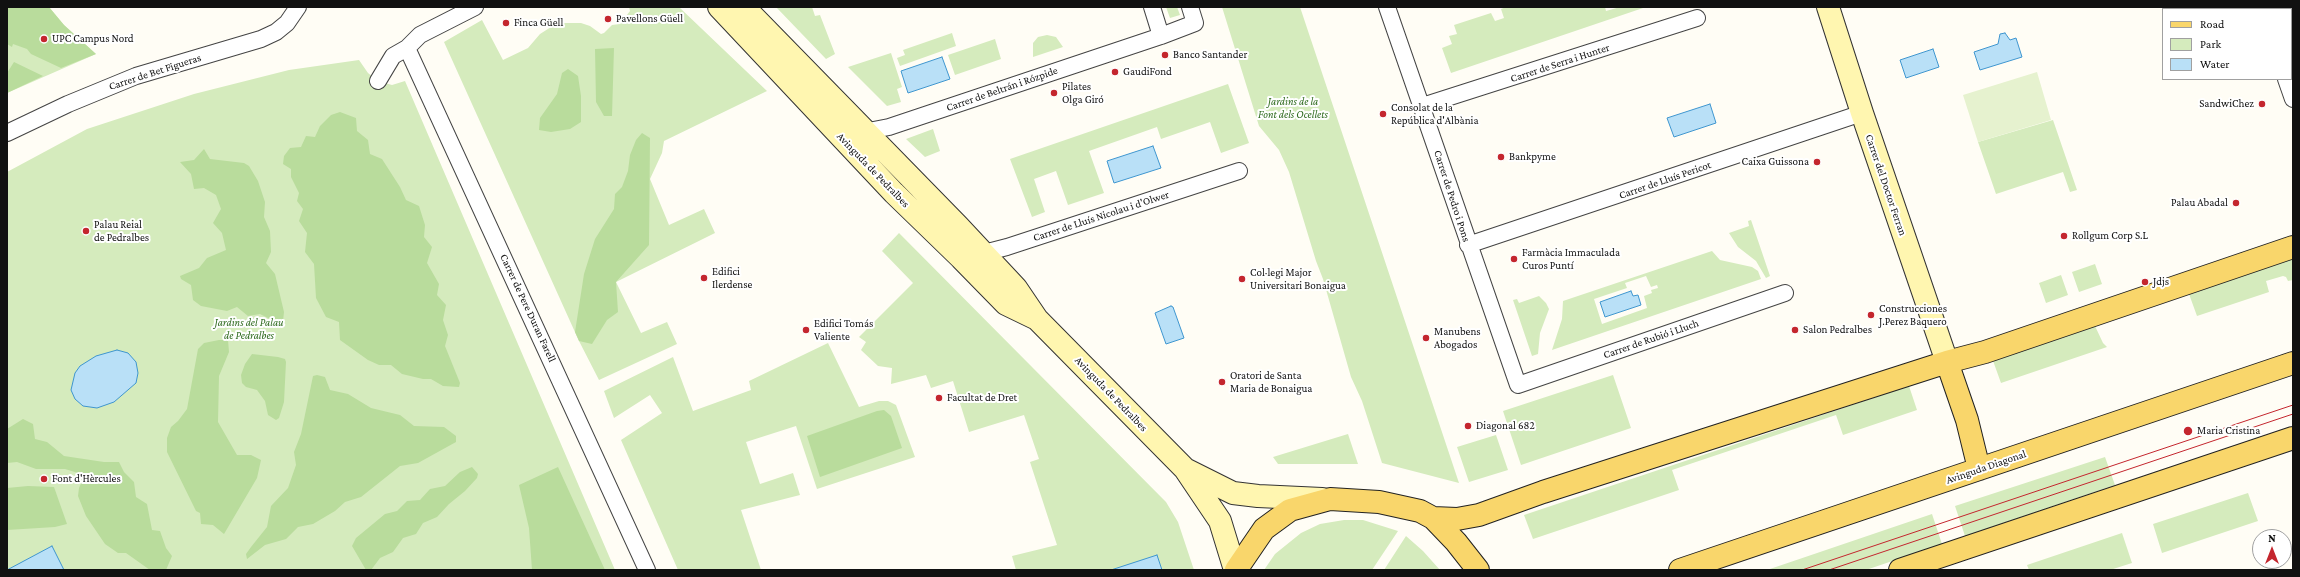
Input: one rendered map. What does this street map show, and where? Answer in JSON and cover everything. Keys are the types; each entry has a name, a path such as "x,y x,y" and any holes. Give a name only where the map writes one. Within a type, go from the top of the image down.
{"main road":[{"path":"1236,570 1264,529 1290,510 1330,499 1400,505 1433,518 1457,519 1479,515 1543,492 1947,362 1985,352 2293,247"},
{"path":"1947,362 1967,420 1980,469"},
{"name":"Avinguda Diagonal","path":"1680,570 2293,363"},
{"path":"1900,570 2293,438"},
{"path":"1433,518 1456,542 1478,570"}],"street":[{"name":"Carrer de Bet Figueras","path":"7,133 68,104 136,76 261,39 276,32 287,23 298,7"},
{"path":"378,81 393,56 407,48 420,35 475,7"},
{"name":"Avinguda de Pedralbes","path":"719,7 894,193 1006,304 1037,319"},
{"name":"Avinguda de Pedralbes","path":"744,7 866,130 984,253 1016,288 1037,319 1185,469 1220,521 1236,570"},
{"path":"1152,7 1161,36"},
{"name":"Carrer de Beltrán i Rózpide","path":"843,139 866,130 888,127 1161,36 1195,23 1190,7"},
{"name":"Carrer de Pedro i Pons","path":"1387,7 1422,106 1468,245 1518,385"},
{"name":"Carrer del Doctor Ferran","path":"1828,7 1862,113 1947,362"},
{"name":"Carrer de Serra i Hunter","path":"1422,106 1697,18"},
{"name":"Carrer de Pere Duran Farell","path":"407,48 647,570"},
{"path":"2286,80 2293,99"},
{"name":"Carrer de Lluís Pericot","path":"1468,245 1862,113"},
{"name":"Carrer de Lluís Nicolau i d'Olwer","path":"961,258 984,253 1239,171"},
{"name":"Carrer de Rubió i Lluch","path":"1518,385 1785,293"},
{"name":"Avinguda de Pedralbes","path":"1185,469 1233,492 1258,496 1330,499"}],"green space":[{"name":"UPC Campus Nord","path":"7,7 49,7 64,25 96,54 7,93"},
{"name":"UPC Campus Nord","path":"7,7 49,7 64,25 96,54 61,68 31,54 27,49 13,44 12,47 7,44"},
{"path":"629,7 680,8 767,91 664,141 662,153 650,179 669,225 704,209 715,233 616,282 641,333 667,322 677,344 599,380 579,341 444,42 482,20 503,60 528,48 540,34 551,27 563,23 581,23 590,26 601,34 604,33 612,25 620,24 630,11"},
{"path":"776,7 812,7 815,16 820,15 835,54 826,59"},
{"path":"1166,7 1177,7 1180,15 1170,18"},
{"name":"Jardins de la Font dels Ocellets","path":"1222,7 1300,7 1459,483 1382,463 1362,401 1351,377 1323,279 1316,261 1289,172 1279,150 1259,126"},
{"path":"1506,7 1605,7 1606,11 1620,7 1646,7 1451,73 1442,48 1452,44 1449,36 1457,34 1454,25 1491,13 1495,21 1504,18 1501,9"},
{"path":"952,33 956,46 900,66 897,58 905,55 903,50"},
{"path":"1047,35 1056,37 1063,47 1033,57 1033,43 1038,37"},
{"path":"995,39 1001,59 955,75 948,55"},
{"path":"614,48 612,116 604,116 596,102 595,49"},
{"path":"891,53 902,87 897,89 901,102 887,106 848,67"},
{"name":"Jardins del Palau de Pedralbes","path":"359,60 368,73 378,81 392,85 405,81 615,570 7,570 7,172 87,129 194,94 289,70"},
{"path":"14,62 43,76 7,93 7,73"},
{"path":"568,69 578,76 581,96 581,122 570,129 551,132 539,130 540,118 557,94 562,73"},
{"path":"2037,72 2051,120 1978,142 1963,95"},
{"path":"1228,84 1249,143 1221,153 1210,122 1161,139 1157,127 1089,151 1104,193 1068,205 1056,171 1034,179 1045,212 1032,217 1010,159"},
{"path":"340,112 356,118 357,131 368,140 370,154 382,159 400,187 406,200 419,206 425,225 424,237 432,247 427,263 439,284 437,295 446,305 443,320 448,335 445,346 460,383 459,387 443,386 431,379 423,379 402,374 391,365 379,365 368,360 340,340 339,322 326,317 316,298 314,264 305,252 307,233 299,221 303,209 297,201 299,193 291,177 291,169 283,164 284,156 290,148 301,147 306,136 315,137 320,126 331,115"},
{"path":"2053,120 2077,190 2070,192 2063,172 1996,194 1978,142"},
{"path":"933,129 940,151 925,157 906,139"},
{"path":"642,133 650,138 649,245 616,282 618,312 607,320 592,344 579,341 575,332 584,274 595,239 614,209 615,194 622,187 628,171 630,155 636,140"},
{"path":"204,149 210,159 244,163 249,166 258,181 265,202 264,217 270,231 271,252 266,263 275,274 284,312 283,321 274,321 260,314 248,316 237,307 227,311 201,306 193,300 191,285 181,279 180,276 199,268 207,258 226,250 222,233 213,223 221,209 216,195 204,188 194,189 191,174 180,162 194,160"},
{"path":"1751,220 1770,276 1766,278 1756,261 1738,247 1729,233 1749,226 1748,221"},
{"path":"899,233 1166,502 1178,522 1194,570 1016,570 1012,556 1057,545 1030,462 1039,459 1024,415 969,432 953,381 931,388 926,375 891,384 892,368 878,366 861,350 866,342 859,337 913,283 882,251"},
{"path":"1712,251 1720,260 1752,267 1758,271 1761,279 1552,350 1562,319 1563,301","holes":["1646,276 1651,287 1657,285 1658,288 1651,290 1652,293 1644,296 1647,308 1602,324 1594,299 1627,288 1625,283"]},
{"path":"2293,256 2293,280 2288,281 2286,277 2283,276 2266,281 2269,292 2197,316 2189,294 2095,326 2103,343 2107,347 2001,383 1992,358"},
{"path":"2095,264 2102,284 2079,292 2072,272"},
{"path":"2061,275 2068,295 2046,303 2039,283"},
{"path":"1539,296 1546,303 1549,309 1540,333 1538,354 1532,356 1513,300 1517,299 1519,303"},
{"path":"228,340 229,352 219,376 218,422 237,455 251,455 261,460 257,478 224,534 213,525 201,524 200,513 196,511 167,452 167,438 171,427 178,421 187,409 198,349 204,343"},
{"path":"828,343 859,407 879,401 888,401 896,405 915,457 817,489 796,426 746,442 760,484 793,473 800,495 741,510 761,570 678,570 621,440 662,413 650,395 614,418 604,391 673,357 693,411 751,390 749,381"},
{"path":"252,354 285,359 284,402 279,418 276,420 268,415 265,401 257,390 246,387 242,383 241,375 245,364"},
{"path":"317,375 325,377 330,390 348,394 371,408 400,415 414,426 444,427 456,436 456,442 418,463 400,466 361,497 345,502 335,511 313,524 298,527 286,539 265,545 247,559 246,554 267,527 271,506 288,488 296,465 294,452 301,434 313,376"},
{"path":"1613,375 1631,428 1521,465 1503,411"},
{"path":"1909,386 1917,410 1843,435 1836,415 1672,470 1679,490 1533,539 1524,515"},
{"path":"884,410 891,416 902,448 820,477 807,436 877,411"},
{"path":"23,419 33,424 35,439 47,442 64,456 104,462 119,462 124,472 134,482 136,497 147,504 152,530 160,531 166,548 172,556 166,570 150,570 126,553 118,553 105,544 86,516 78,496 79,488 83,479 78,473 65,469 36,469 17,462 7,463 7,429"},
{"path":"1348,434 1358,464 1278,464 1273,457"},
{"path":"1496,435 1508,470 1469,482 1457,447"},
{"path":"2105,457 2115,485 1965,536 1955,506"},
{"path":"472,467 478,474 477,478 465,491 449,504 437,517 423,523 416,534 403,538 393,552 380,558 371,570 366,570 352,546 356,538 385,514 397,511 407,501 420,500 430,489 445,486 460,472"},
{"path":"558,467 605,570 532,570 529,528 519,485"},
{"path":"28,486 54,487 67,524 55,527 7,530 7,488"},
{"path":"2248,493 2258,521 2162,553 2153,524"},
{"path":"1932,514 1942,544 1866,570 1767,570"},
{"path":"1344,520 1363,520 1398,531 1372,570 1264,570 1275,554 1301,533 1320,524"},
{"path":"2122,533 2132,563 2110,570 2029,570 2027,565"},
{"path":"1406,536 1423,551 1440,570 1384,570"}],"water":[{"path":"2005,33 2010,40 2016,38 2022,57 1980,70 1974,52 1998,44 2000,34"},
{"path":"1933,49 1939,67 1906,78 1900,60"},
{"path":"942,57 950,79 908,93 901,71"},
{"path":"1710,104 1716,123 1674,137 1667,118"},
{"path":"1153,146 1161,168 1114,183 1107,161"},
{"path":"1631,291 1633,296 1638,295 1641,305 1605,317 1600,302"},
{"path":"1171,306 1173,307 1184,338 1166,344 1155,313"},
{"path":"117,350 128,353 136,362 138,373 136,383 114,402 97,408 83,406 75,399 71,390 75,373 80,366 96,356"},
{"path":"52,546 64,570 7,570"},
{"path":"1157,555 1162,570 1111,570"}],"tram line":[{"path":"1802,570 2293,405"},
{"path":"1829,570 2293,414"}],"place":[{"name":"Pavellons Güell","path":"608,19"},
{"name":"Finca Güell","path":"506,23"},
{"name":"UPC Campus Nord","path":"44,39"},
{"name":"Banco Santander","path":"1165,55"},
{"name":"GaudiFond","path":"1115,72"},
{"name":"Pilates Olga Giró","path":"1054,93"},
{"name":"SandwiChez","path":"2262,104"},
{"name":"Consolat de la República d'Albània","path":"1383,114"},
{"name":"Bankpyme","path":"1501,157"},
{"name":"Caixa Guissona","path":"1817,162"},
{"name":"Palau Abadal","path":"2236,203"},
{"name":"Palau Reial de Pedralbes","path":"86,231"},
{"name":"Rollgum Corp S.L","path":"2064,236"},
{"name":"Farmàcia Immaculada Curos Puntí","path":"1514,259"},
{"name":"Edifici Ilerdense","path":"704,278"},
{"name":"Col·legi Major Universitari Bonaigua","path":"1242,279"},
{"name":"Jdjs","path":"2145,282"},
{"name":"Construcciones J.Perez Baquero","path":"1871,315"},
{"name":"Edifici Tomás Valiente","path":"806,330"},
{"name":"Salon Pedralbes","path":"1795,330"},
{"name":"Manubens Abogados","path":"1426,338"},
{"name":"Oratori de Santa Maria de Bonaigua","path":"1222,382"},
{"name":"Facultat de Dret","path":"939,398"},
{"name":"Diagonal 682","path":"1468,426"},
{"name":"Maria Cristina","path":"2188,431"},
{"name":"Font d'Hèrcules","path":"44,479"}]}
